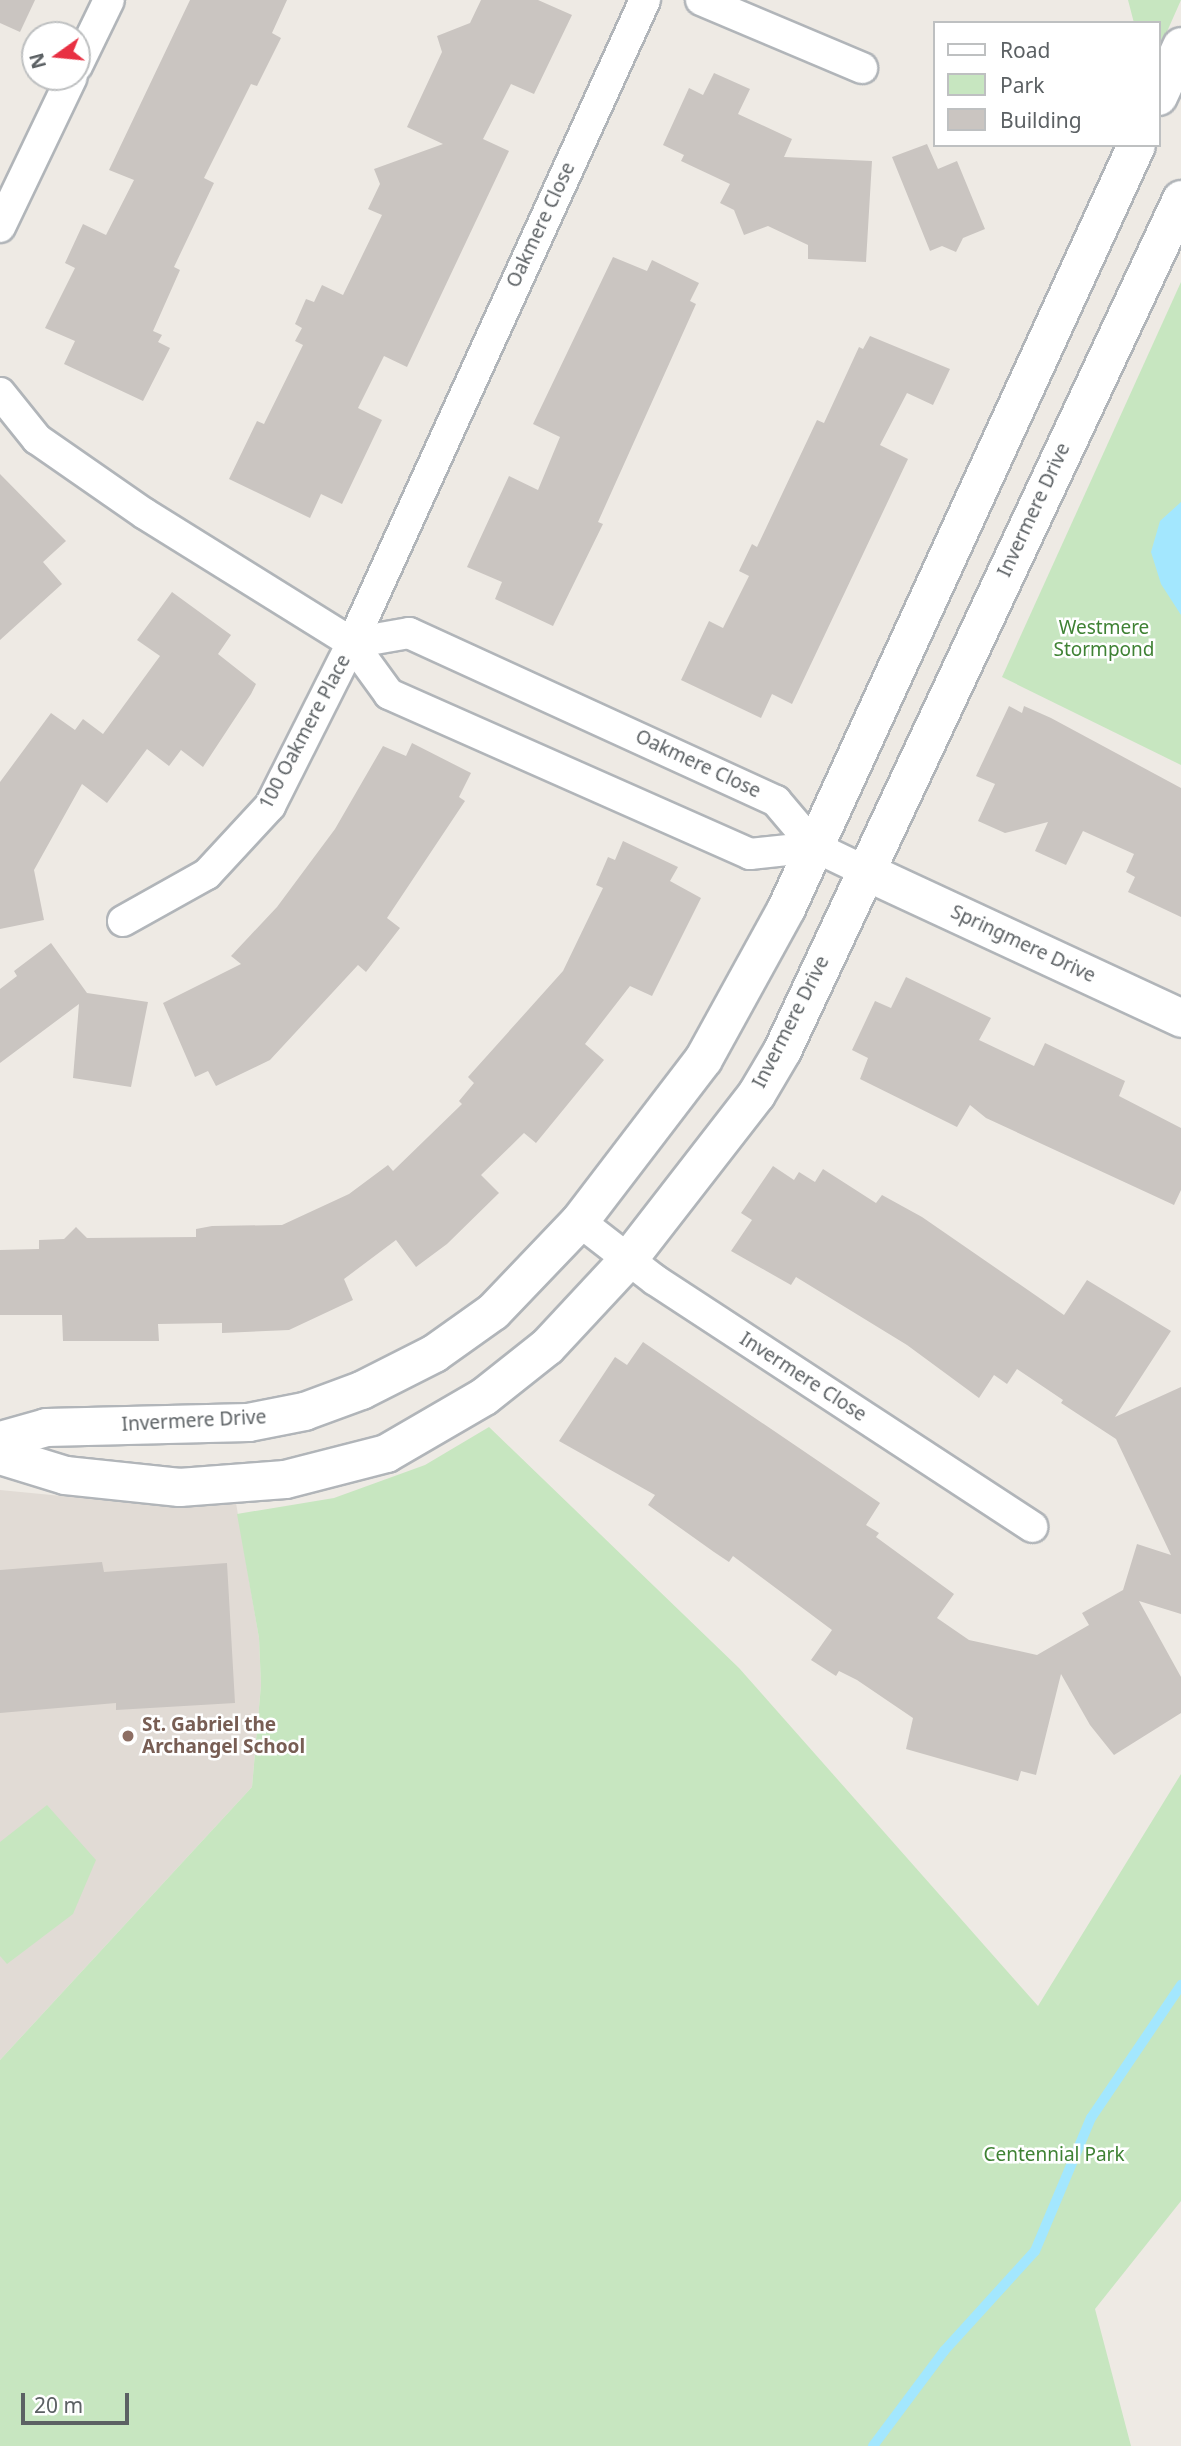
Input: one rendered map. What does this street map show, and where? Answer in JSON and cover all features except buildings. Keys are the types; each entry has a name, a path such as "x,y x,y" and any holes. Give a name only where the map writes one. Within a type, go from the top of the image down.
{"street":[{"path":"91,37 109,0"},
{"name":"Oakmere Close","path":"352,643 645,0"},
{"path":"701,0 862,68"},
{"path":"1160,92 1181,46"},
{"path":"0,227 65,91"},
{"name":"Invermere Drive","path":"0,1440 46,1427 248,1422 304,1411 361,1390 434,1353 493,1311 579,1221 704,1059 815,847 1135,147"},
{"name":"Invermere Drive","path":"0,1455 65,1475 179,1487 285,1479 386,1453 494,1388 547,1346 628,1259 757,1094 865,871 1181,199"},
{"path":"0,393 37,439 145,514 352,643 389,694 750,854 815,847 865,871"},
{"name":"Oakmere Close","path":"352,643 409,633 776,801 815,847"},
{"name":"100 Oakmere Place","path":"123,921 207,874 270,806 352,643"},
{"name":"Springmere Drive","path":"865,871 1181,1018"},
{"name":"Invermere Close","path":"579,1221 628,1259 1032,1527"}],"shaded area":[{"name":"St. Gabriel the Archangel School","path":"0,1490 175,1507 236,1503 259,1638 261,1685 252,1787 0,2060"}],"green space":[{"path":"1128,0 1181,0 1160,47 1160,21 1133,21"},
{"name":"Westmere Stormpond","path":"1181,282 1181,765 1002,677"},
{"name":"Centennial Park","path":"489,1427 739,1668 1038,2006 1181,1774 1181,2201 1095,2309 1131,2446 0,2446 0,2060 252,1787 261,1685 259,1638 237,1514 334,1498 425,1465"},
{"path":"47,1805 96,1860 73,1914 7,1964 0,1956 0,1842"}],"water":[{"path":"1181,502 1181,615 1161,584 1151,552 1160,521"}],"waterway":[{"path":"873,2446 944,2351 1035,2251 1091,2118 1181,1985"}],"place":[{"name":"St. Gabriel the Archangel School","path":"128,1736"}]}
